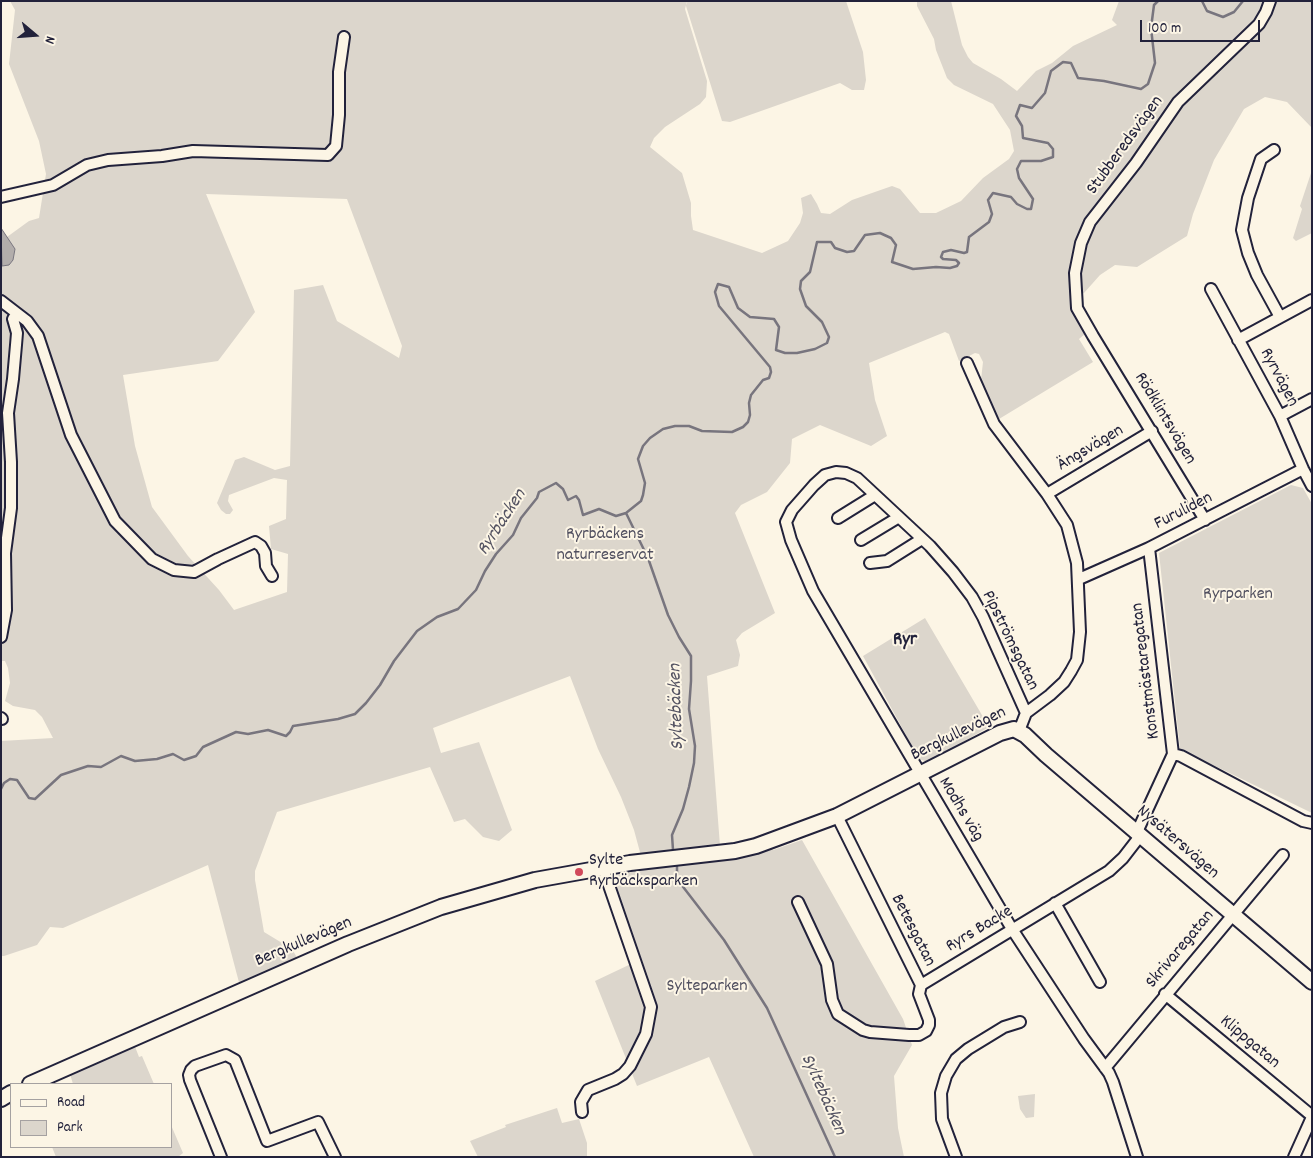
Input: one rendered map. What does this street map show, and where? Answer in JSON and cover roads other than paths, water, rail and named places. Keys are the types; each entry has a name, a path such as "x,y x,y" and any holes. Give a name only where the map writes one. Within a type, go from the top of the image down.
{"street":[{"name":"Stubberedsvägen","path":"1093,336 1078,308 1075,293 1075,273 1078,258 1090,222 1136,163 1178,102 1259,24 1270,1"},
{"path":"1,197 53,185 87,165 108,160 162,156 192,151 328,155 336,146 339,115 339,72 344,37"},
{"path":"1274,150 1261,159 1248,198 1242,230 1257,276 1280,317"},
{"name":"Ryrvägen","path":"1211,288 1280,416 1312,486"},
{"path":"1238,340 1312,300"},
{"path":"1,301 27,321 38,336 72,435 115,521 152,559 174,570 194,572 255,542 261,546 265,553 266,566 272,576"},
{"path":"1,637 6,610 5,553 11,508 8,413 17,333 14,319 16,314"},
{"name":"Rödklintsvägen","path":"1093,336 1206,520"},
{"name":"Bergkullevägen","path":"32,1083 348,944 441,907 535,880 630,863 734,851 763,843 837,816 1000,733 1008,730 1019,731 1026,713 1064,682 1077,660 1080,632 1078,579 1073,545 1067,525 1047,494 994,424 967,363"},
{"path":"1280,416 1312,399"},
{"name":"Ängsvägen","path":"1047,494 1152,431"},
{"name":"Furuliden","path":"1078,579 1149,548 1303,469"},
{"name":"Modhs väg","path":"846,473 836,472 825,475 797,504 786,522 791,540 813,591 1012,929 1113,1082 1136,1157"},
{"name":"Pipströmsgatan","path":"846,473 857,478 922,539 953,572 972,597 983,617 1026,713"},
{"path":"838,518 875,494"},
{"path":"861,540 898,517"},
{"path":"870,563 887,561 922,539"},
{"name":"Konstmästaregatan","path":"1149,548 1173,754 1181,756 1302,820 1312,823"},
{"name":"Nysätersvägen","path":"1019,731 1312,982"},
{"name":"Ryrs Backe","path":"921,984 1109,870 1123,858 1138,834 1173,754"},
{"name":"Betesgatan","path":"798,902 827,964 834,1006 838,1014 862,1030 870,1032 909,1035 923,1033 928,1028 929,1023 928,1015 919,994 921,984 837,816"},
{"name":"Skrivaregatan","path":"1105,1068 1283,854"},
{"path":"582,1112 581,1102 588,1090 615,1079 630,1066 646,1034 651,1007 603,868"},
{"path":"1055,903 1100,982"},
{"name":"Klippgatan","path":"1165,994 1312,1117"},
{"path":"956,1157 942,1119 941,1093 946,1076 956,1059 968,1049 1004,1027 1020,1022"},
{"path":"221,1157 189,1075 195,1066 226,1055 235,1060 267,1140 318,1122 332,1156"},
{"path":"1294,1157 1312,1117"}],"waterway":[{"name":"Ryrbäcken","path":"1,789 4,783 10,779 17,780 29,798 35,799 61,775 88,766 101,767 121,756 135,761 157,759 173,754 184,760 196,756 203,747 236,732 248,734 268,730 286,736 293,726 338,719 355,714 380,685 394,661 417,631 437,617 458,609 476,590 485,571 496,554 513,535 521,518 537,498 539,492 556,483 563,489 568,500 576,496 583,515 599,509 616,516 626,513 641,501 643,495 645,483 638,459 643,446 650,438 663,429 675,426 689,426 702,431 732,432 743,427 748,422 751,395 763,380 769,378 770,367 719,306 715,292 718,284 729,287 738,308 750,317 774,319 779,327 776,350 785,353 797,353 815,349 827,343 829,337 822,322 806,306 800,289 801,281 810,272 817,242 831,242 835,248 847,252 854,251 865,235 880,233 891,238 896,245 892,262 913,269 950,268 957,266 959,263 956,260 943,259 941,257 943,252 951,250 967,252 969,237 989,222 992,214 988,200 993,193 1011,197 1017,204 1031,209 1033,199 1019,178 1017,169 1021,161 1041,161 1053,157 1053,149 1048,143 1023,138 1022,126 1016,116 1020,105 1032,108 1045,93 1051,71 1063,62 1071,63 1078,78 1104,81 1141,89 1148,84 1155,63 1151,28 1154,5 1158,1"},
{"name":"Ryrbäcken","path":"1202,1 1207,11 1223,17 1234,12 1243,1"},
{"name":"Syltebäcken","path":"626,513 648,558 668,615 691,656 689,709 695,746 694,763 683,809 672,835 673,850"},
{"name":"Syltebäcken","path":"677,867 677,879 724,940 767,1008 835,1157"}],"place":[{"name":"Sylte Ryrbäcksparken","path":"579,872"}],"district":[{"name":"Ryr","path":"905,641"}],"park label":[{"name":"Ryrbäckens naturreservat","path":"605,546"},
{"name":"Ryrparken","path":"1238,596"},
{"name":"Sylteparken","path":"707,988"}]}
